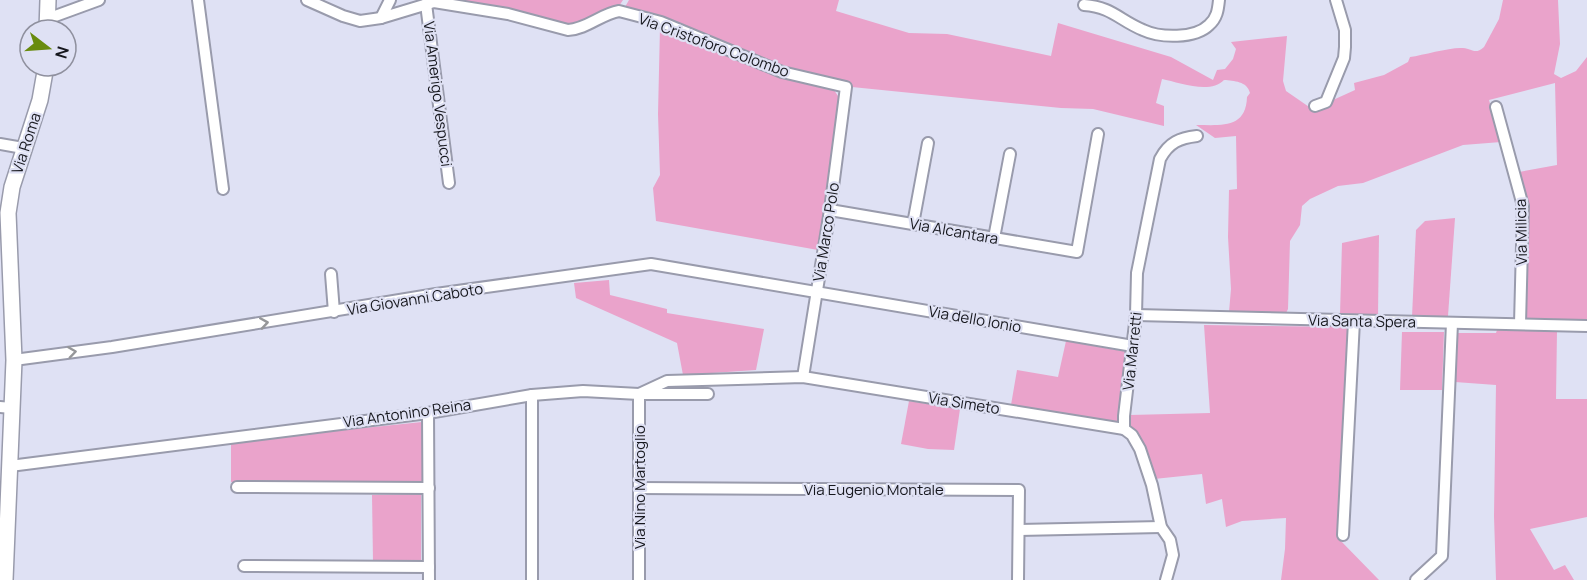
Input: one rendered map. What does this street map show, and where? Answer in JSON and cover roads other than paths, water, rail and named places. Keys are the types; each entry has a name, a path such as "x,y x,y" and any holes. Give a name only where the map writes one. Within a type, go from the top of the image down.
{"main road":[{"path":"47,18 48,0"},
{"name":"Via Roma","path":"5,580 10,466 6,408 14,360 6,186 23,148 40,100 44,78"}],"street":[{"path":"60,18 99,0"},
{"path":"198,0 223,189"},
{"name":"Via Cristoforo Colombo","path":"307,0 360,21 381,18 434,2 508,14 568,30 577,30 612,12 619,11 661,22 782,72 846,87"},
{"path":"381,18 390,0"},
{"path":"1084,5 1109,10 1142,30 1161,35 1185,35 1208,27 1217,16 1219,0"},
{"path":"1315,106 1326,102 1344,58 1345,30 1336,0"},
{"name":"Via Amerigo Vespucci","path":"426,4 449,183"},
{"name":"Via Marco Polo","path":"803,377 830,210 846,87"},
{"name":"Via Milicia","path":"1496,107 1523,206 1520,324"},
{"name":"Via Alcantara","path":"830,210 1077,252 1098,134"},
{"name":"Via Marretti","path":"1124,429 1136,315 1137,273 1160,159 1173,142 1197,136"},
{"path":"913,224 928,143"},
{"path":"0,144 23,148"},
{"path":"994,238 1010,154"},
{"name":"Via Giovanni Caboto","path":"14,360 112,347 436,294 651,264 817,291"},
{"path":"331,274 334,312"},
{"name":"Via dello Ionio","path":"817,291 1133,346"},
{"name":"Via Santa Spera","path":"1136,315 1587,326"},
{"path":"1343,535 1354,321"},
{"path":"1416,580 1442,556 1452,323"},
{"name":"Via Antonino Reina","path":"10,466 428,413 532,395 583,391 639,394 667,381 803,377"},
{"name":"Via Simeto","path":"803,377 1124,429"},
{"path":"639,394 708,394"},
{"name":"Via Nino Martoglio","path":"639,394 639,580"},
{"path":"532,395 532,580"},
{"path":"428,413 429,580"},
{"path":"1124,429 1132,435 1140,449 1152,485 1161,527 1170,540 1173,555 1166,580"},
{"path":"237,487 429,488"},
{"name":"Via Eugenio Montale","path":"639,488 1019,490 1018,580"},
{"path":"1019,530 1161,527"},
{"path":"244,566 429,567"}]}
